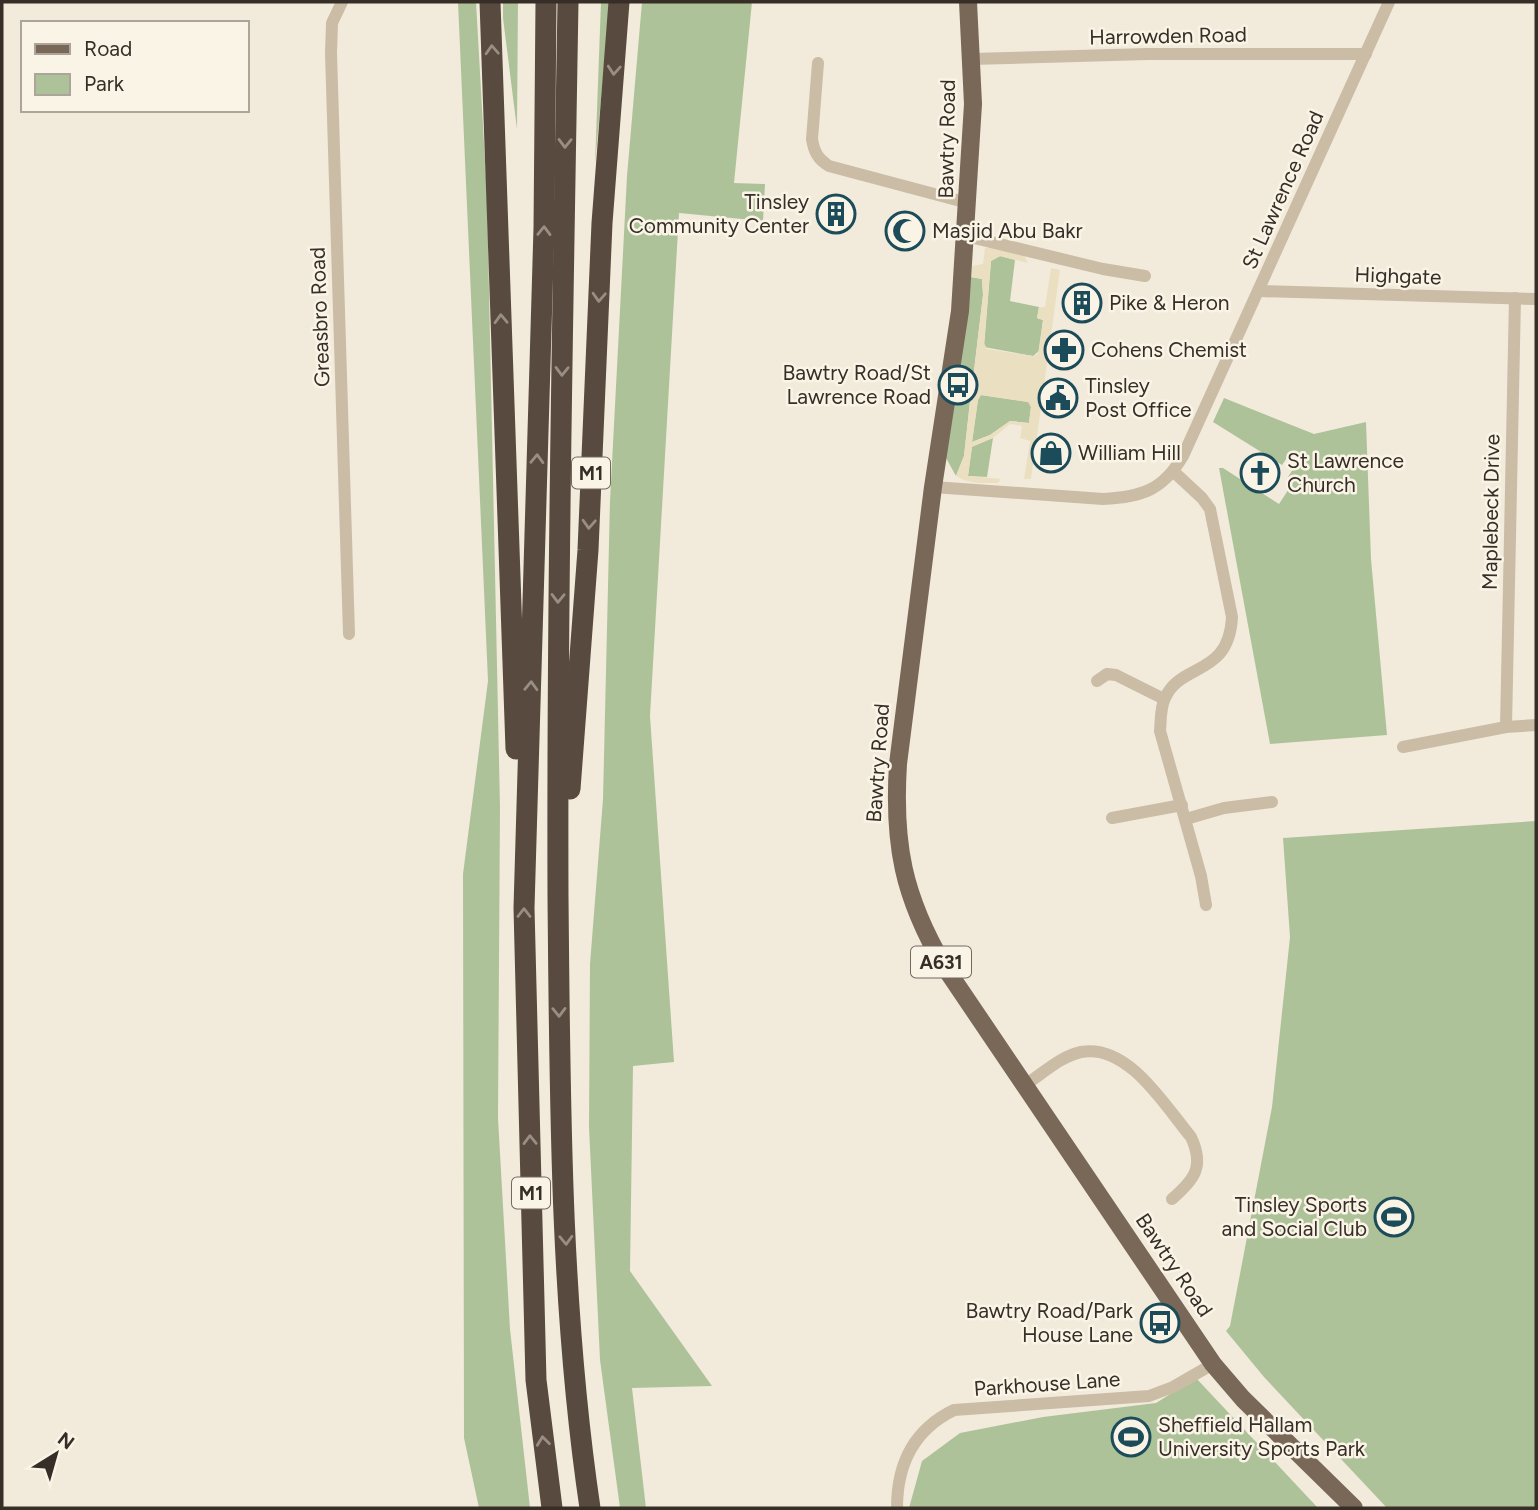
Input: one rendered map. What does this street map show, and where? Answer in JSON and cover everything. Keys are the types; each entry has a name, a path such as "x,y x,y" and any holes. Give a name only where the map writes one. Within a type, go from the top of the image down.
{"highway":[{"path":"490,2 517,770 525,877"},
{"name":"M1","path":"546,2 544,228 524,908 536,1380 552,1508"},
{"name":"M1","path":"568,2 557,676 558,1011 568,1282 590,1508"},
{"name":"M1","path":"559,944 588,550 602,223 619,2"}],"main road":[{"name":"Bawtry Road","path":"968,2 973,104 960,311 933,487 895,802 897,838 912,903 944,966 1213,1364 1242,1399 1354,1508"}],"street":[{"name":"Greasbro Road","path":"342,2 332,23 331,53 349,634"},
{"name":"St Lawrence Road","path":"933,487 1104,499 1126,498 1144,494 1174,472 1184,456 1389,2"},
{"name":"Harrowden Road","path":"971,59 1148,54 1366,54"},
{"path":"818,63 812,139 819,159 829,166 968,203"},
{"path":"966,236 1103,269 1145,276"},
{"name":"Highgate","path":"1259,291 1536,299"},
{"name":"Maplebeck Drive","path":"1506,727 1515,298"},
{"path":"1174,472 1210,509 1232,617 1223,649 1215,659 1179,681 1164,699 1160,731 1186,819 1206,905"},
{"path":"1097,681 1107,674 1116,675 1164,699"},
{"path":"1402,747 1506,727 1536,725"},
{"path":"1186,819 1224,808 1272,802"},
{"path":"1112,818 1182,805"},
{"path":"1025,1085 1062,1060 1080,1052 1096,1051 1125,1062 1183,1127 1195,1146 1198,1160 1195,1173 1188,1185 1172,1199"},
{"name":"Parkhouse Lane","path":"897,1508 900,1471 907,1455 929,1426 954,1410 1149,1396 1174,1387 1213,1364"}],"green space":[{"path":"458,2 476,2 487,196 500,807 498,1118 510,1329 530,1508 479,1508 464,1438 463,874 488,681"},
{"path":"503,2 518,2 517,129 503,18"},
{"path":"601,2 610,2 595,164"},
{"path":"642,2 752,2 734,183 765,184 763,221 679,213 650,716 674,1062 633,1066 630,1271 712,1386 632,1388 646,1508 620,1508 600,1360 589,1127 590,964 603,799 610,501 627,176"},
{"path":"1000,256 1015,260 1010,301 1039,307 1037,318 1043,320 1039,351 1033,356 984,347 991,261"},
{"path":"971,277 982,279 983,295 973,379 957,377"},
{"path":"955,390 971,392 964,456 956,476 946,458"},
{"path":"981,395 1029,402 1029,423 1010,421 990,435 972,442 978,399"},
{"path":"1224,398 1314,434 1366,422 1371,559 1387,735 1270,744 1219,468 1279,504 1294,481 1288,477 1300,458 1291,452 1282,465 1213,422"},
{"path":"993,438 987,477 968,476 972,446"},
{"name":"Tinsley Sports and Social Club","path":"1536,821 1536,1508 1387,1508 1264,1377 1226,1331 1230,1326 1272,1107 1290,937 1283,838"},
{"name":"Sheffield Hallam University Sports Park","path":"1196,1378 1318,1508 909,1508 922,1461 960,1433 1043,1417 1156,1403"}],"shaded area":[{"path":"985,248 1024,255 1028,263 1000,256 991,261 984,343 987,349 1033,356 1038,354 1043,320 1037,318 1039,307 1045,307 1051,268 1060,270 1031,479 1024,479 1030,441 1020,438 1022,426 1010,424 993,438 972,447 968,476 1001,479 998,483 977,483 956,476 964,456 971,393 955,390 957,377 973,379 983,295 982,279 971,277 972,266 983,264","holes":["981,395 1028,402 1031,407 1029,423 1010,421 990,435 972,442"]}],"place":[{"name":"Tinsley Community Center","path":"836,214"},
{"name":"Masjid Abu Bakr","path":"905,231"},
{"name":"Pike & Heron","path":"1082,303"},
{"name":"Cohens Chemist","path":"1064,350"},
{"name":"Bawtry Road/St Lawrence Road","path":"958,385"},
{"name":"Tinsley Post Office","path":"1058,398"},
{"name":"William Hill","path":"1051,453"},
{"name":"St Lawrence Church","path":"1260,473"},
{"name":"Tinsley Sports and Social Club","path":"1394,1217"},
{"name":"Bawtry Road/Park House Lane","path":"1160,1323"},
{"name":"Sheffield Hallam University Sports Park","path":"1131,1437"}]}
